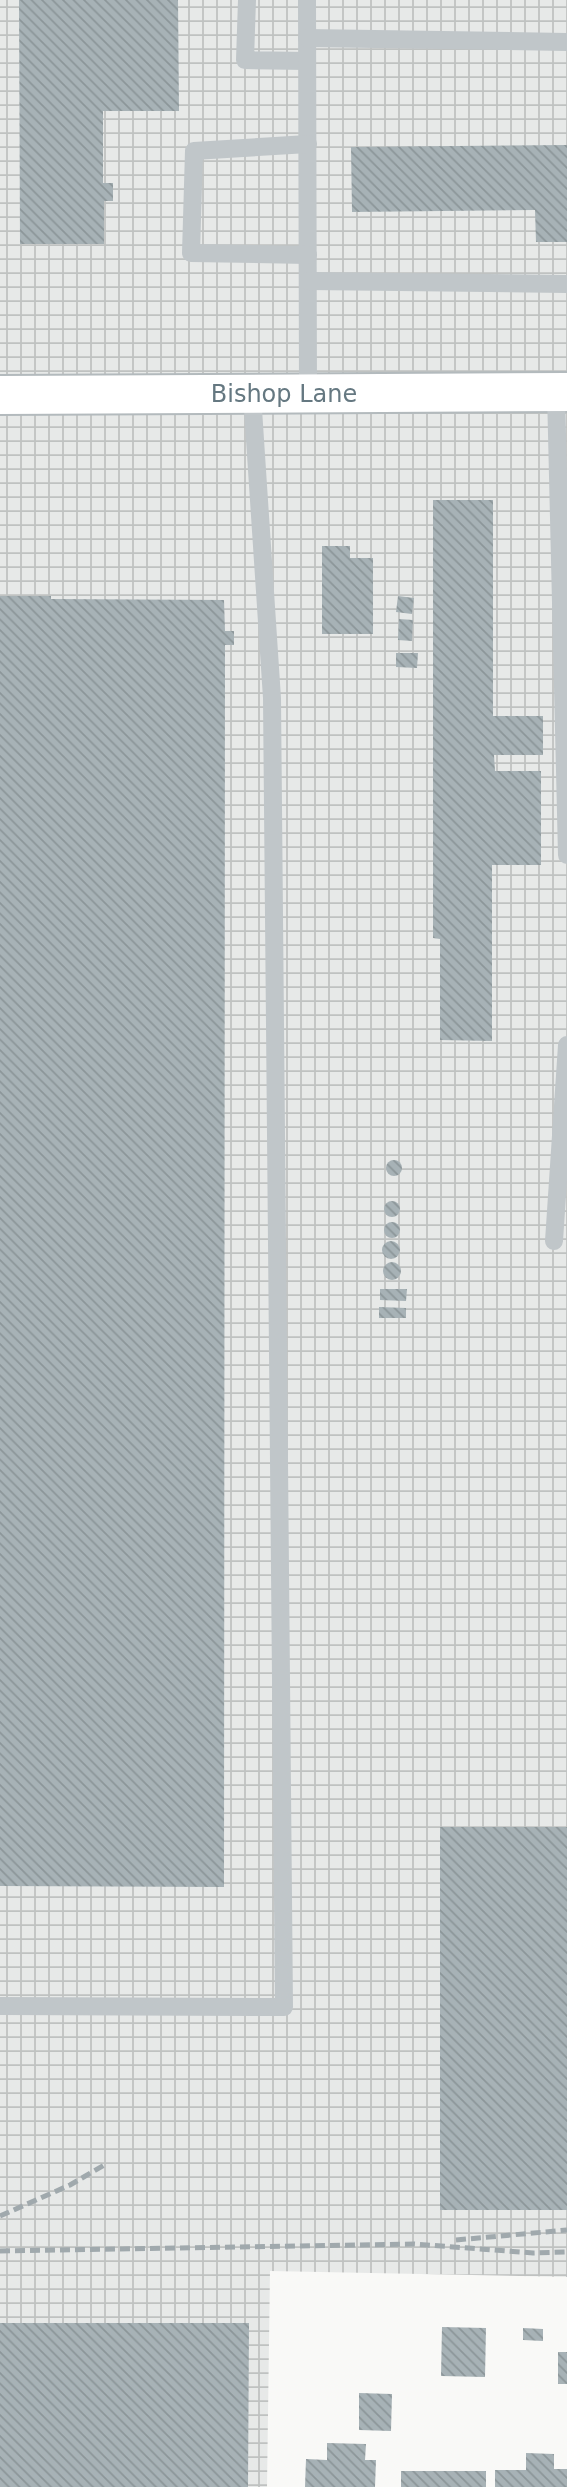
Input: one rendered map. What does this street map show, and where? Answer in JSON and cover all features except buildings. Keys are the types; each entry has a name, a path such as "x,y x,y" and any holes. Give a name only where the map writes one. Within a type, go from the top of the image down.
{"street":[{"name":"Bishop Lane","path":"0,395 562,392"}],"lane":[{"path":"247,0 245,60 307,61"},
{"path":"307,0 308,394"},
{"path":"307,38 567,42"},
{"path":"308,144 194,151 191,253 308,255"},
{"path":"308,281 567,284"},
{"path":"562,392 567,855"},
{"path":"0,2006 284,2007 272,698 252,394"},
{"path":"554,1241 567,1045"}],"shaded area":[{"path":"0,0 567,0 567,2277 270,2271 267,2487 0,2487"}],"railway":[{"path":"0,2216 70,2185 106,2164"},
{"path":"456,2240 567,2230"},
{"path":"0,2251 414,2244 533,2253 567,2252"}]}
